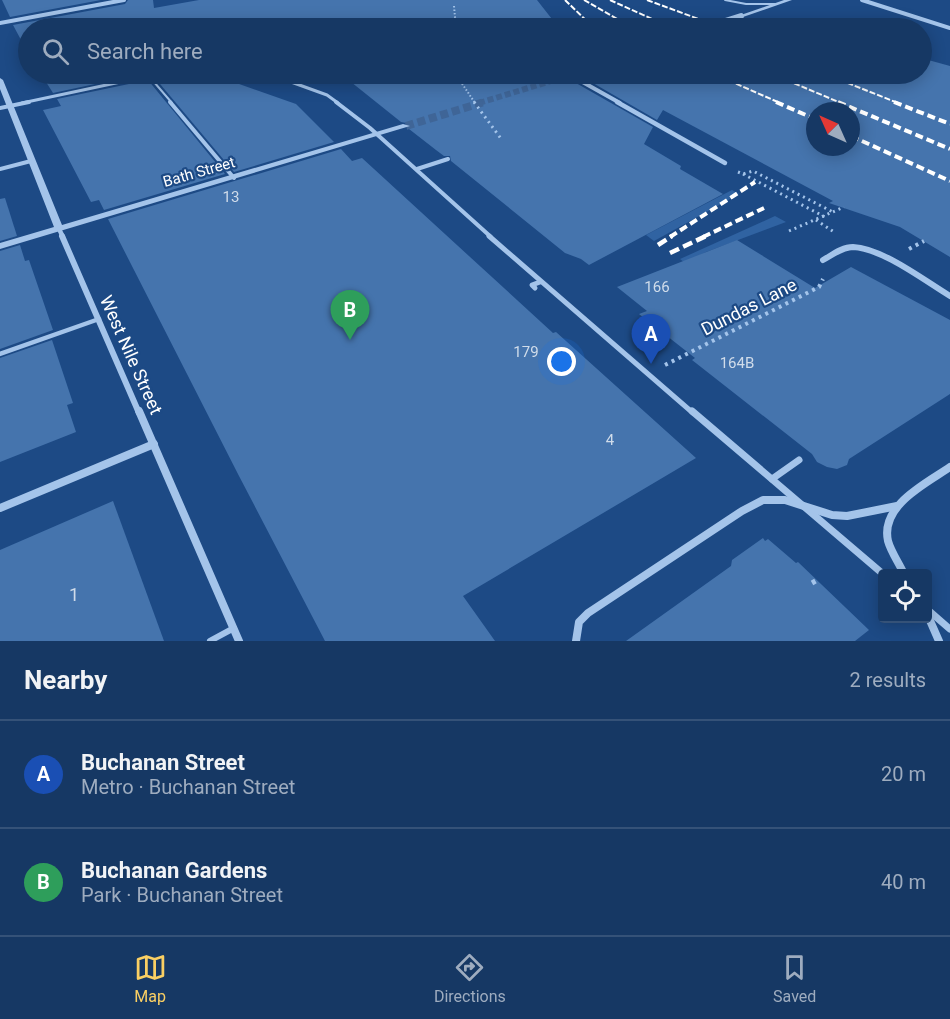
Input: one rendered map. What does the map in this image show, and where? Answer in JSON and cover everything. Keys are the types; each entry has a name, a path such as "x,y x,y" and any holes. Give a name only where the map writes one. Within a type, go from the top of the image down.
{"street":[{"path":"23,18 124,0"},
{"path":"735,18 789,0"},
{"path":"862,0 919,18"},
{"path":"0,22 18,19"},
{"path":"932,22 950,28"},
{"name":"West Nile Street","path":"0,80 12,105 31,161 59,229 239,641"},
{"path":"0,108 107,84"},
{"path":"297,84 327,95 377,134 540,282 879,569"},
{"path":"589,84 725,163"},
{"name":"Bath Street","path":"0,246 406,126"},
{"path":"417,169 448,159"},
{"path":"823,260 844,249 857,247 950,296"},
{"path":"535,288 532,285 540,282"},
{"path":"0,508 154,444"},
{"path":"772,479 800,460"},
{"path":"576,641 579,622 588,613 742,510 763,500 785,500 832,515 847,516 897,506 950,467"},
{"path":"897,506 887,535 902,569"},
{"path":"932,614 950,629"},
{"path":"930,623 939,641"}],"lane":[{"path":"725,0 746,4 777,4"},
{"path":"156,84 234,177"},
{"path":"0,169 31,161"},
{"path":"0,354 99,319"},
{"path":"210,641 234,628"}],"path":[{"path":"454,6 455,18"},
{"path":"462,84 482,116 502,140"},
{"path":"725,163 825,217"},
{"path":"743,174 753,171 833,212"},
{"path":"789,231 844,207"},
{"name":"Dundas Lane","path":"648,373 819,287 821,280 840,270 823,260"},
{"path":"812,583 819,579"}],"shaded area":[{"path":"732,190 739,194 654,241 646,235"},
{"path":"775,216 786,222 706,252 685,263 680,259"}],"building":[{"path":"2,0 101,0 10,17"},
{"path":"128,0 153,0 154,8 199,0 537,0 551,18 50,18 125,4"},
{"path":"18,24 18,34 13,25"},
{"path":"932,61 950,66 950,257 900,227 829,203 833,201 663,110 657,120 595,84 932,84"},
{"path":"47,84 95,84 53,93"},
{"path":"129,84 151,84 225,174 104,210 99,200 91,202 43,110 61,106 57,99"},
{"path":"160,84 239,84 296,104 334,142 234,172"},
{"path":"354,84 578,84 653,127 644,144 681,166 680,169 723,194 589,265 565,253 451,161 450,156 444,156 409,129 412,127 411,124 401,122"},
{"path":"341,149 352,161 362,158 553,333 556,332 696,458 463,596 495,641 325,641 108,219"},
{"path":"5,198 17,236 0,241 0,199"},
{"path":"737,240 815,288 851,267 950,320 950,394 849,459 847,465 837,469 817,462 812,454 692,360 695,358 639,314 647,311 617,287"},
{"path":"20,245 25,261 29,260 53,330 0,349 0,251"},
{"path":"52,340 73,403 67,405 76,432 0,462 0,358"},
{"path":"113,501 164,641 0,641 0,550"},
{"path":"763,538 765,541 768,539 796,563 798,562 869,630 855,641 626,641 731,566 732,560"}],"tunnel":[{"path":"479,103 541,84"},
{"path":"406,126 484,102"}],"railway":[{"path":"565,0 584,18"},
{"path":"584,0 616,18"},
{"path":"610,0 650,18"},
{"path":"647,0 696,18"},
{"path":"737,84 780,103"},
{"path":"796,84 839,102"},
{"path":"850,84 898,103"},
{"path":"776,102 806,115"},
{"path":"894,102 950,124"},
{"path":"860,111 950,149"},
{"path":"860,140 950,181"},
{"path":"670,237 755,182"},
{"path":"703,237 764,208"},
{"path":"658,245 672,236"},
{"path":"670,253 706,236"}],"place":[{"name":"Buchanan Gardens","path":"350,340"},
{"name":"Buchanan Street","path":"651,364"}]}
